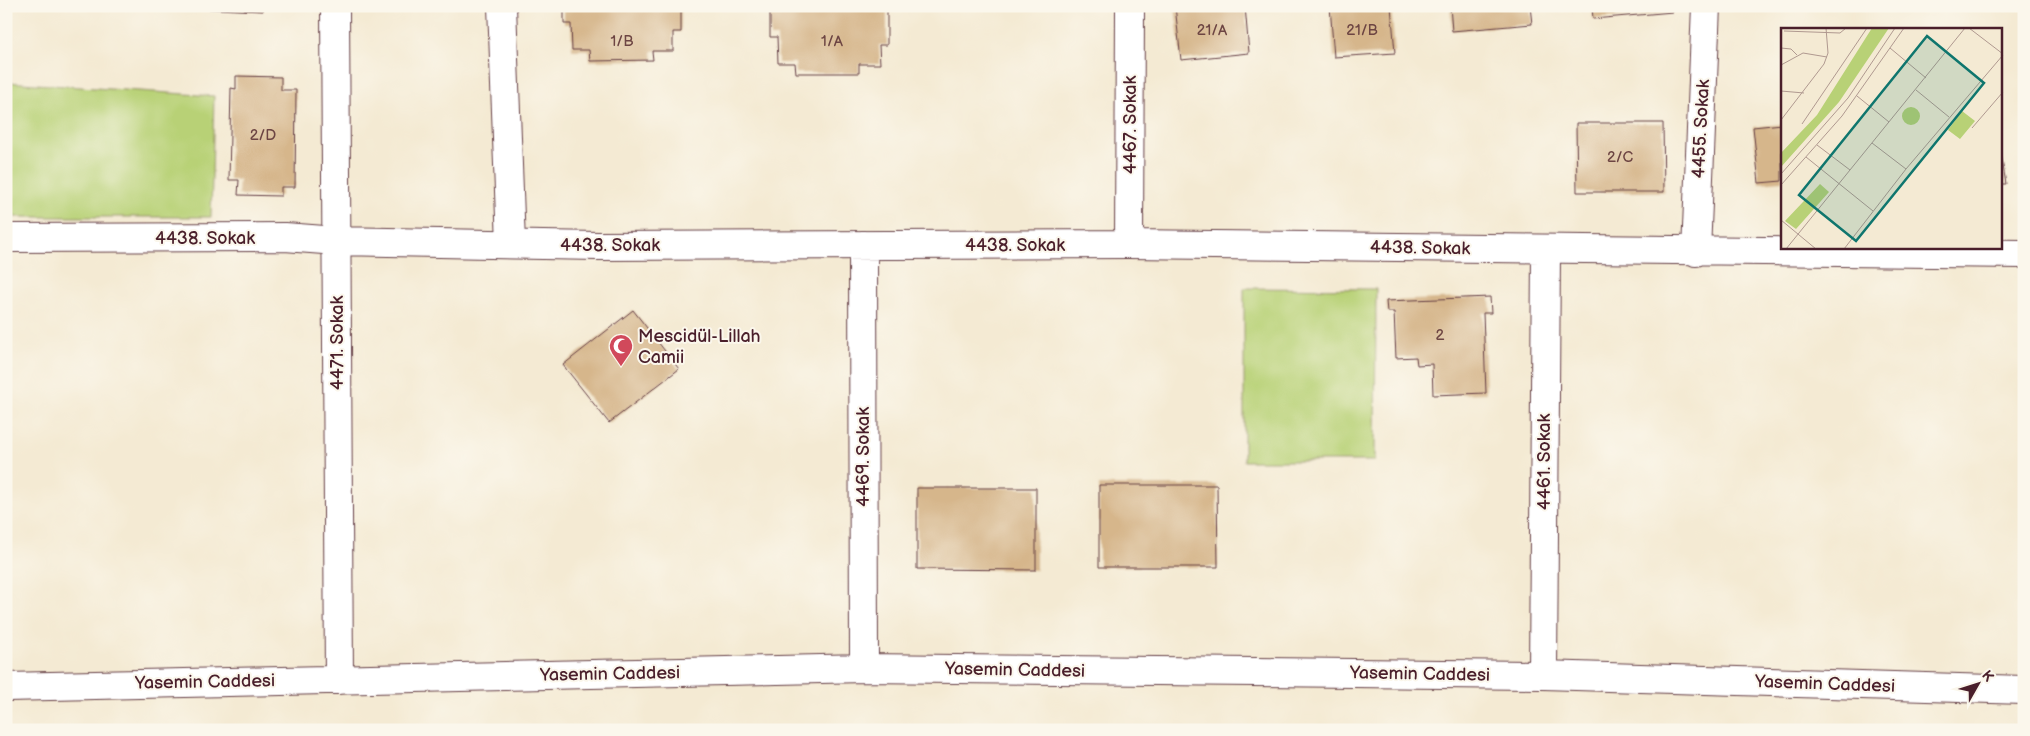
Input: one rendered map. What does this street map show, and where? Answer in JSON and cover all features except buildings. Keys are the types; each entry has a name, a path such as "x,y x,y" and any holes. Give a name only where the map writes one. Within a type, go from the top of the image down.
{"street":[{"name":"4471. Sokak","path":"335,6 339,680"},
{"path":"502,6 511,244"},
{"name":"4467. Sokak","path":"1129,244 1130,6"},
{"name":"4455. Sokak","path":"1696,252 1706,6"},
{"name":"4438. Sokak","path":"6,238 285,237 337,241 511,244 1129,244 1696,252 2024,254"},
{"name":"4469. Sokak","path":"863,245 864,668"},
{"name":"4461. Sokak","path":"1543,675 1546,250"},
{"name":"Yasemin Caddesi","path":"6,687 864,668 1543,675 2024,690"}],"green space":[{"path":"6,82 214,96 211,217 6,217"},
{"path":"1244,288 1376,289 1375,461 1244,461"}],"place":[{"name":"Mescidül-Lillah Camii","path":"621,367"}]}
